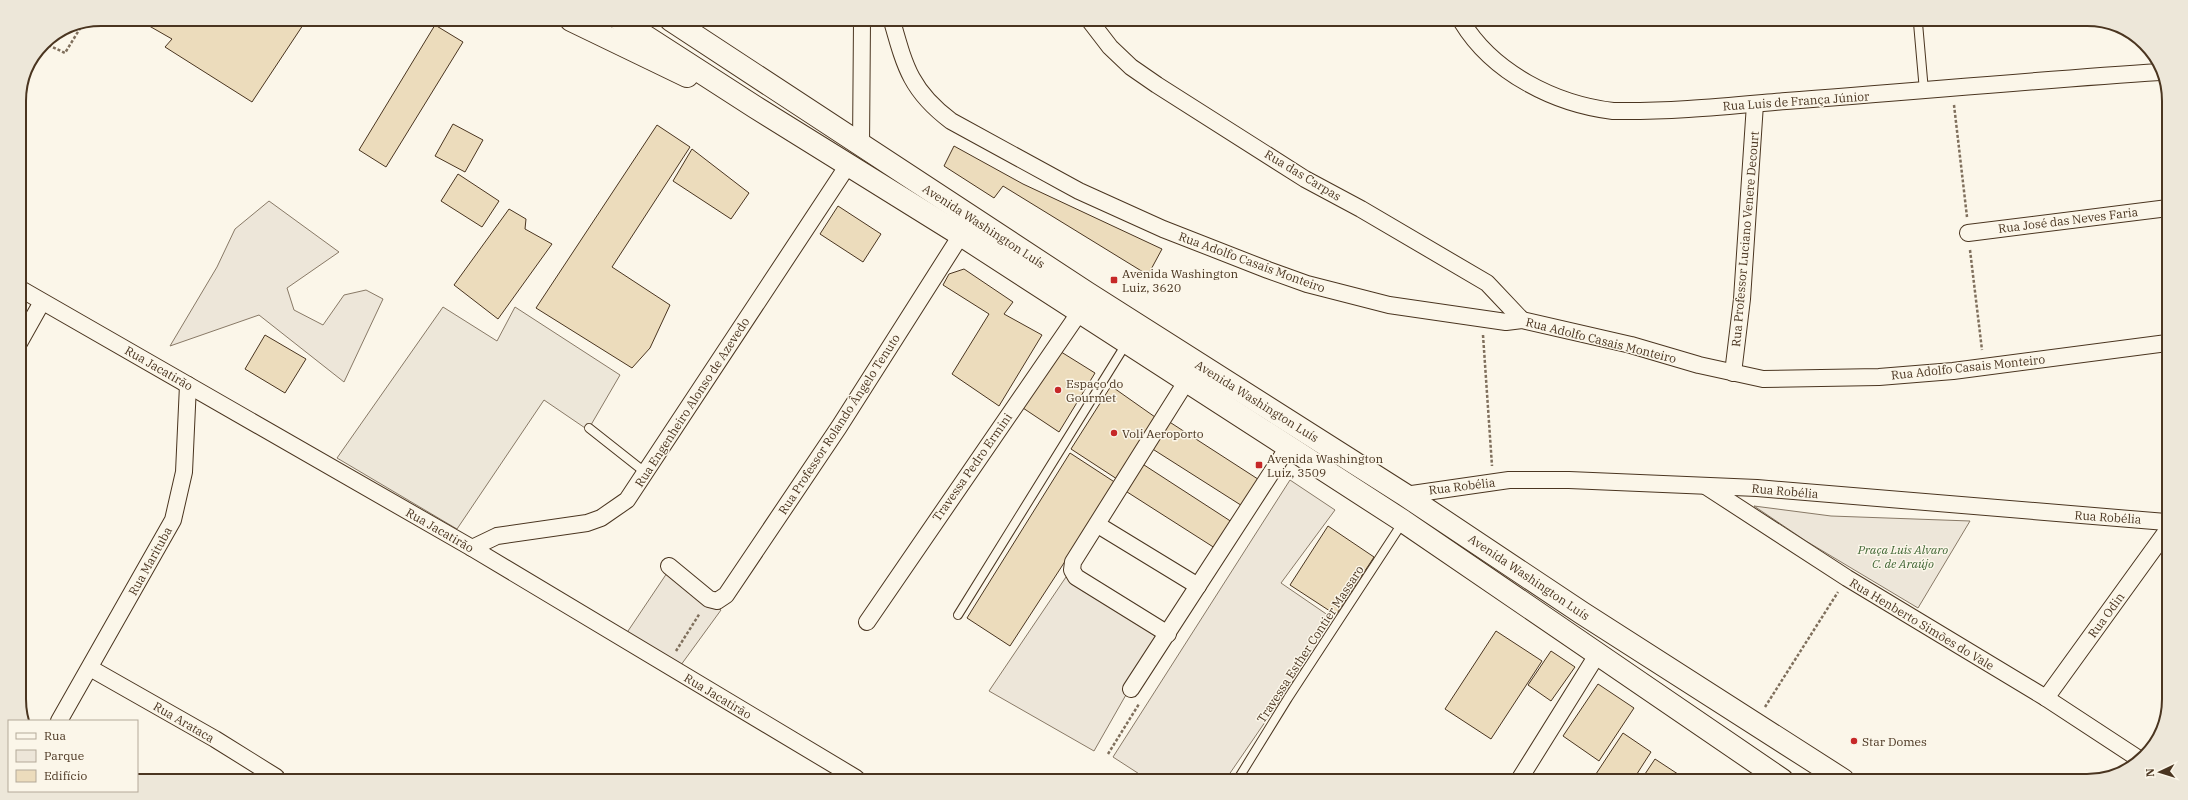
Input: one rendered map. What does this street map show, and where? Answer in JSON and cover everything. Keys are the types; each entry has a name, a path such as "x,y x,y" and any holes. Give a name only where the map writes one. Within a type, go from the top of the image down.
{"highway":[{"path":"583,26 655,62 755,107"},
{"name":"Avenida Washington Luís","path":"629,26 755,107 961,235 1126,344 1403,521 1773,774"},
{"name":"Avenida Washington Luís","path":"687,27 861,146 1087,293 1405,495 1582,613 1834,774"}],"street":[{"path":"861,146 862,26"},
{"name":"Rua Adolfo Casais Monteiro","path":"893,26 904,62 922,96 934,108 952,121 1079,191 1163,229 1307,284 1389,305 1506,322 1522,320 1618,342 1699,366 1763,379 1914,374 1953,371 2162,344"},
{"name":"Rua das Carpas","path":"1094,26 1110,47 1131,67 1157,85 1305,179 1361,209 1486,283 1522,320"},
{"name":"Rua Luis de França Júnior","path":"1465,26 1471,36 1488,54 1518,78 1544,90 1599,109 1635,111 1755,104 1924,91 2039,79 2156,72"},
{"name":"Rua Professor Luciano Venere Decourt","path":"1733,373 1742,299 1755,104"},
{"name":"Rua Engenheiro Alonso de Azevedo","path":"472,548 497,536 587,523 601,518 627,500 848,165"},
{"name":"Rua José das Neves Faria","path":"1968,233 2162,209"},
{"name":"Rua Professor Rolando Ângelo Tenuto","path":"709,599 717,601 726,595 835,434 961,235"},
{"name":"Rua Jacatirão","path":"26,292 472,548 849,774"},
{"path":"26,330 42,302"},
{"name":"Travessa Pedro Ermini","path":"867,622 1079,313"},
{"path":"1168,634 1076,577 1072,570 1073,562 1098,525 1186,382"},
{"name":"Rua Marituba","path":"60,720 174,520 184,472 188,384"},
{"path":"1131,689 1288,447"},
{"name":"Rua Robélia","path":"1405,495 1494,482 1569,480 1757,488 2162,522"},
{"name":"Rua Henberto Simões do Vale","path":"1706,486 1846,578 2046,698 2135,757"},
{"path":"1098,525 1198,586"},
{"name":"Rua Odin","path":"2046,698 2162,538"},
{"path":"669,566 709,599"},
{"path":"1523,774 1597,655"},
{"name":"Rua Arataca","path":"90,668 215,739 263,773"}],"lane":[{"path":"1918,26 1924,91"},
{"path":"958,615 1126,344"},
{"path":"589,428 646,473"},
{"name":"Travessa Esther Contier Massaro","path":"1241,774 1403,521"}],"path":[{"path":"51,45 65,53 80,29"},
{"path":"1481,319 1494,482"},
{"path":"1755,723 1846,578"},
{"path":"667,666 709,599"}],"green space":[{"path":"269,201 339,252 287,288 294,310 323,325 344,295 366,290 383,299 344,382 259,315 170,346 217,267 235,229"},
{"path":"1290,480 1335,510 1281,583 1335,620 1229,774 1139,774 1113,757"},
{"name":"Praça Luis Alvaro C. de Araújo","path":"1754,506 1831,516 1970,521 1918,608 1806,541"},
{"path":"667,573 721,610 678,669 626,634"},
{"path":"1066,577 1160,635 1094,751 989,691"}],"shaded area":[{"path":"443,307 497,341 515,307 620,375 588,430 544,400 457,529 337,458"}],"building":[{"path":"149,26 302,26 252,102 165,47 172,39"},
{"path":"434,26 463,42 386,167 359,150"},
{"path":"453,124 483,140 465,172 435,156"},
{"path":"657,125 690,147 612,267 670,305 650,348 632,368 536,308"},
{"path":"954,146 1023,184 1162,249 1148,275 1003,186 994,198 944,166"},
{"path":"692,149 749,193 731,219 673,181"},
{"path":"458,174 499,201 482,227 441,201"},
{"path":"838,206 881,234 863,262 820,234"},
{"path":"509,209 526,219 525,229 552,244 498,319 454,285"},
{"path":"964,269 1013,302 1004,314 1042,335 999,406 952,374 989,314 943,285 949,274"},
{"path":"265,335 306,359 285,393 245,369"},
{"name":"Espaço do Gourmet","path":"1058,350 1095,373 1059,432 1020,406"},
{"name":"Voli Aeroporto","path":"1111,386 1155,417 1117,479 1071,449"},
{"path":"1168,421 1264,483 1247,509 1151,448"},
{"path":"1070,453 1116,483 1010,646 967,618"},
{"path":"1141,463 1235,524 1218,550 1124,490"},
{"path":"1328,526 1374,557 1336,615 1290,585"},
{"path":"1496,631 1542,661 1491,739 1445,709"},
{"path":"1551,651 1575,667 1551,701 1528,685"},
{"path":"1598,684 1634,708 1599,761 1563,736"},
{"path":"1623,733 1651,752 1637,774 1596,774"},
{"path":"1655,759 1678,774 1645,774"}],"place":[{"name":"Avenida Washington Luiz, 3620","path":"1114,280"},
{"name":"Espaço do Gourmet","path":"1058,390"},
{"name":"Voli Aeroporto","path":"1114,433"},
{"name":"Avenida Washington Luiz, 3509","path":"1259,465"},
{"name":"Star Domes","path":"1854,741"}]}
